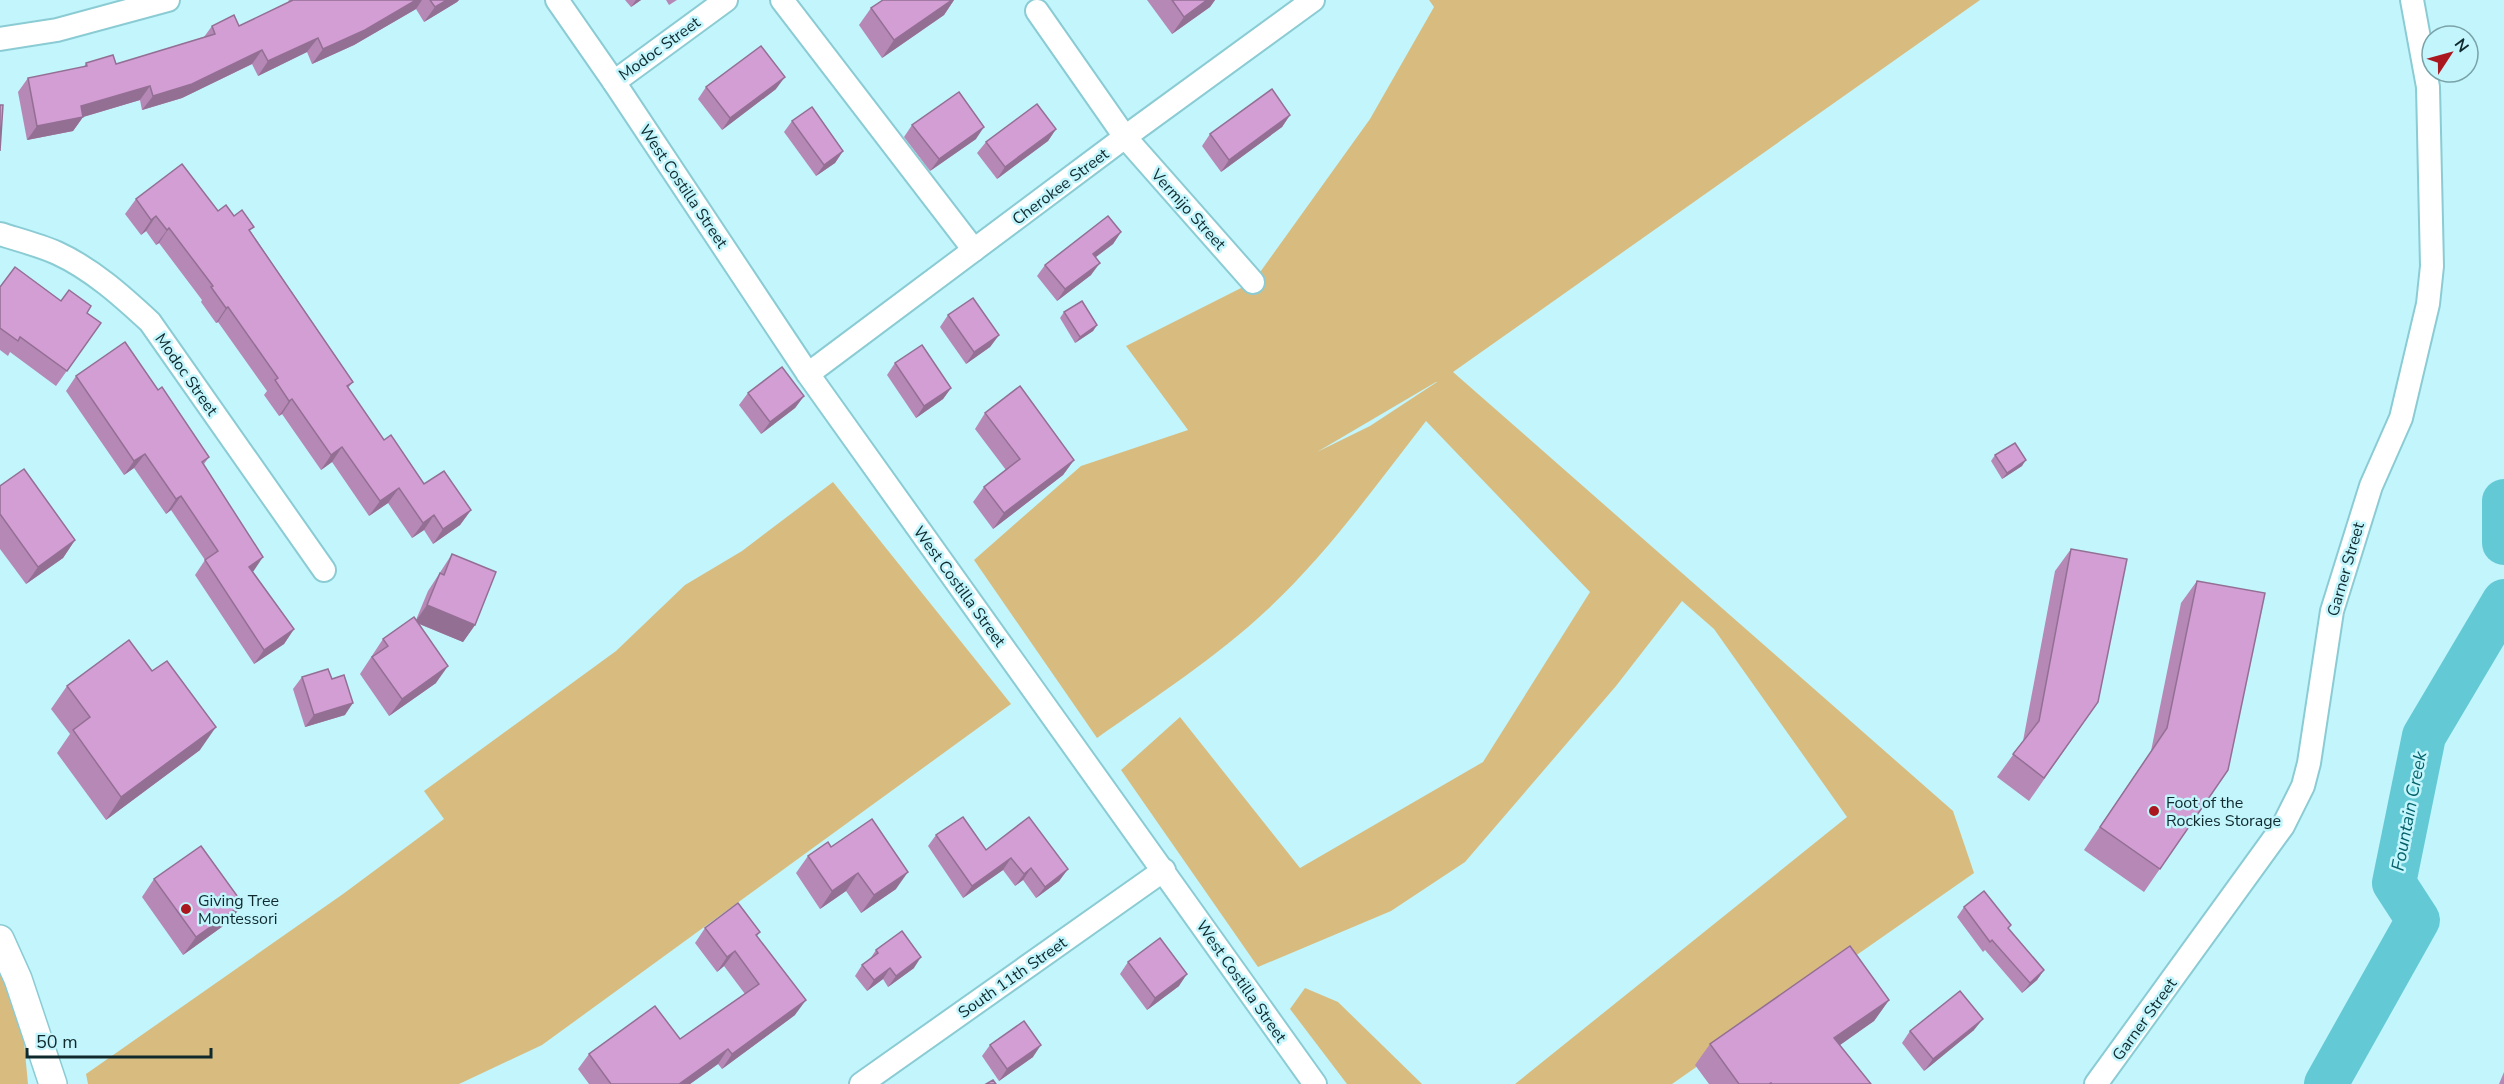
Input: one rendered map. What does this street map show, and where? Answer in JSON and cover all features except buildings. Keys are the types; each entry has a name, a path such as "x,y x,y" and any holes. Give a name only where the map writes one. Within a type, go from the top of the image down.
{"street":[{"path":"0,39 57,30 168,0"},
{"name":"Modoc Street","path":"557,0 614,82 726,0"},
{"path":"782,0 974,250"},
{"name":"Cherokee Street","path":"808,374 1313,0"},
{"name":"Garner Street","path":"2096,1084 2283,826 2303,786 2309,763 2332,611 2371,486 2401,418 2428,304 2432,266 2428,87 2412,0"},
{"name":"Vermijo Street","path":"1036,11 1125,137 1253,282"},
{"name":"West Costilla Street","path":"614,82 808,374 1315,1084"},
{"name":"Modoc Street","path":"0,234 57,253 88,271 120,293 150,322 324,570"},
{"name":"South 11th Street","path":"862,1084 1164,870"},
{"path":"0,939 18,979 53,1084"}],"shaded area":[{"path":"1429,0 1980,0 1453,372 1953,811 1974,873 1672,1084 1515,1084 1847,817 1714,629 1682,601 1616,686 1465,862 1391,911 1258,967 1121,770 1180,717 1300,868 1483,762 1590,592 1426,421 1331,542 1268,609 1206,661 1097,738 974,560 1081,466 1188,430 1126,346 1253,282 1370,119 1434,7","holes":["1437,382 1370,426 1317,452"]},
{"path":"833,482 1011,704 542,1045 459,1084 88,1084 86,1074 343,894 444,819 424,791 616,651 685,585 742,551"},
{"path":"0,939 18,979 28,1084 0,1084"},
{"path":"1305,988 1338,1002 1422,1084 1347,1084 1290,1009"}],"waterway":[{"name":"Fountain Creek","path":"2504,501 2504,543"},
{"name":"Fountain Creek","path":"2326,1084 2418,920 2394,883 2424,736 2504,601"}],"place":[{"name":"Foot of the Rockies Storage","path":"2154,811"},
{"name":"Giving Tree Montessori","path":"186,909"}]}
